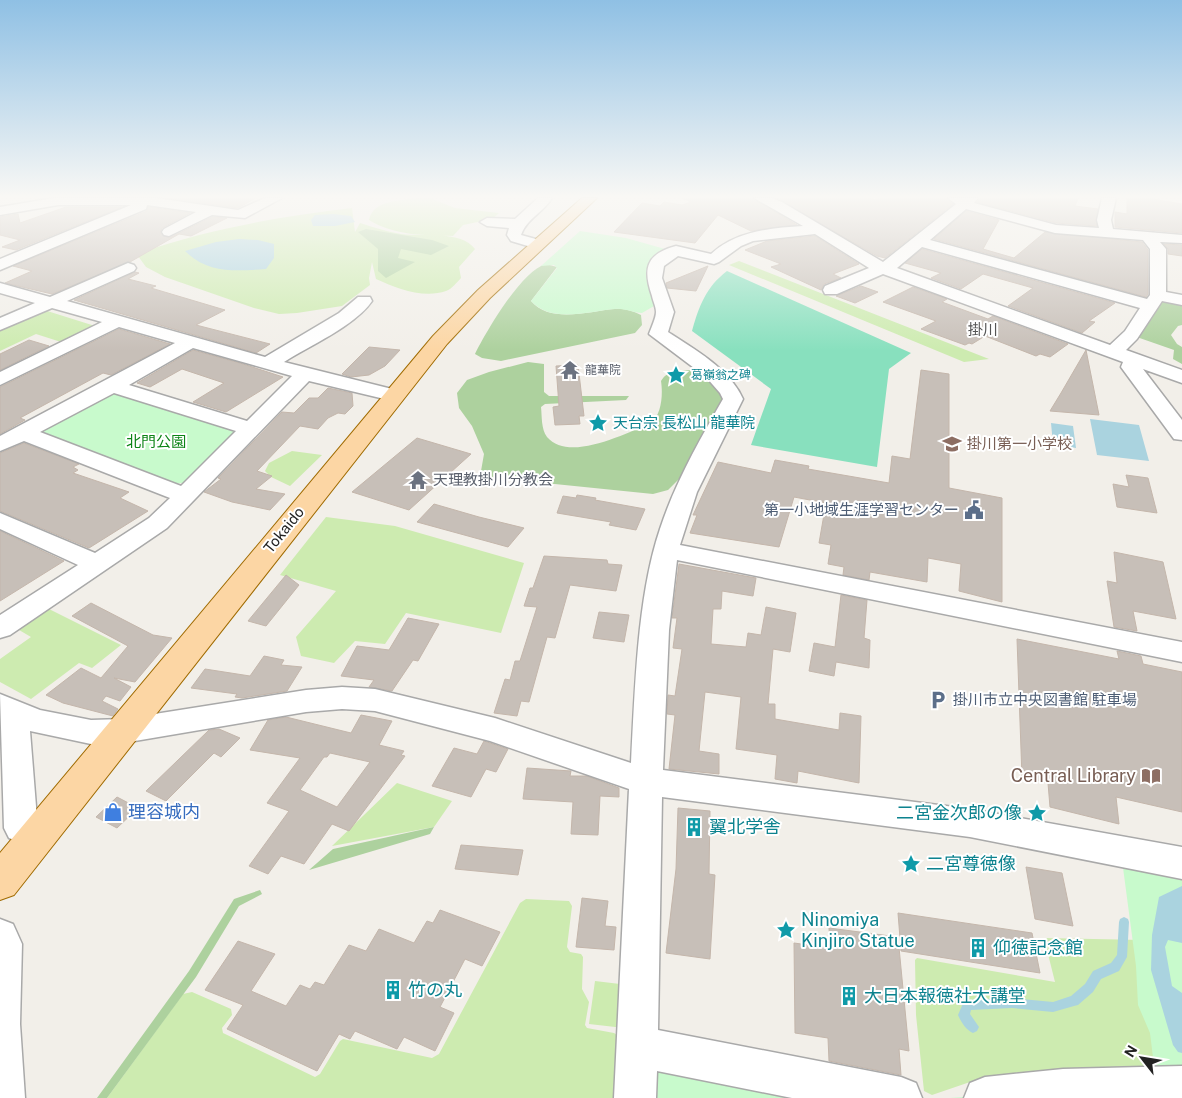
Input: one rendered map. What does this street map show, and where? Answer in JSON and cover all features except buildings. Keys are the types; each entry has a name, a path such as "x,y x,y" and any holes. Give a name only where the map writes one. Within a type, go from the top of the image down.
{"main road":[{"name":"Tokaido","path":"0,882 124,731 393,395 440,340 484,294 532,249"}],"street":[{"path":"0,264 35,249"},
{"path":"636,1098 645,780 657,606 666,550 685,493 701,456 733,399 732,394 725,386 684,351 658,334 665,312 654,278 654,270 661,259 676,251 714,259 723,249"},
{"path":"847,249 880,267 1182,377"},
{"path":"831,290 880,267 894,263 912,249"},
{"path":"950,249 1155,301 1182,300"},
{"path":"1112,353 1131,336 1155,301 1158,249"},
{"path":"0,325 128,268"},
{"path":"0,288 267,364 393,395"},
{"path":"267,364 345,317 364,301"},
{"path":"0,379 118,321"},
{"path":"0,445 191,342"},
{"path":"1133,360 1131,367 1181,431"},
{"path":"0,628 158,524 305,374"},
{"path":"112,386 250,429"},
{"path":"22,433 186,496"},
{"path":"0,520 98,564"},
{"path":"666,550 1182,652"},
{"path":"6,708 34,721 91,732 124,731 306,701 342,698 375,700 420,709 496,730 645,780 970,823 1182,863"},
{"path":"6,708 21,828 38,834"},
{"path":"0,937 3,944 0,1024 4,1098"},
{"path":"638,1047 900,1098"},
{"path":"985,1098 1063,1090 1182,1086"}],"green space":[{"path":"151,249 475,249 459,267 461,278 446,291 428,294 392,286 376,279 372,262 369,278 370,285 342,306 279,314 254,308 165,277 146,267 138,256 142,252"},
{"path":"378,249 401,249 398,258 415,262 386,278 378,271"},
{"path":"402,249 443,249 431,255"},
{"path":"560,249 665,249 668,252 650,266 647,271 646,276 654,306 642,313 618,309 560,314 540,308 531,301 557,268 554,265 541,266"},
{"path":"739,261 989,359 964,362 729,265"},
{"path":"546,264 557,267 531,301 539,308 559,314 624,309 641,315 642,325 635,333 501,361 482,358 475,354 505,303 515,290 536,269"},
{"path":"727,271 911,353 889,369 877,467 751,445 771,389 692,331 704,298"},
{"path":"1158,295 1182,300 1182,325 1178,326 1171,335 1177,344 1182,347 1182,364 1173,359 1174,350 1131,335"},
{"path":"44,310 95,326 61,342 36,334 0,351 0,330"},
{"path":"528,362 544,364 544,392 549,396 629,396 626,400 545,404 541,407 543,426 547,437 557,444 569,447 597,444 650,424 659,410 662,398 661,381 668,374 689,370 702,374 718,388 723,395 722,401 680,478 668,490 653,494 487,477 481,471 484,454 472,426 459,408 457,393 467,380"},
{"name":"北門公園","path":"115,392 234,431 235,434 188,482 175,484 37,435 39,429"},
{"path":"292,451 322,455 290,486 271,477 265,471 269,463"},
{"path":"326,517 395,526 524,563 501,633 406,613 385,644 355,641 334,663 301,656 296,637 336,591 280,575"},
{"path":"45,607 121,645 92,668 79,663 31,699 0,682 0,659 31,637 14,627"},
{"path":"397,783 452,801 434,827 332,846"},
{"path":"434,827 430,834 309,870 333,849"},
{"path":"1122,860 1182,875 1182,1098 950,1098 1063,1090 1157,1090 1150,1033 1138,1005 1136,966"},
{"path":"260,890 262,894 239,906 196,977 107,1098 97,1098 189,971 234,899"},
{"path":"526,899 569,901 572,906 567,947 570,952 581,954 583,957 582,989 589,1002 585,1025 587,1028 614,1033 620,1037 615,1098 107,1098 183,994 192,992 231,1009 232,1015 222,1028 223,1033 315,1077 320,1074 343,1039 432,1058 439,1054 520,903"},
{"path":"1044,938 1143,940 1182,1075 970,1082 932,1095 924,1091 916,1015 915,960 917,958 1055,982"},
{"path":"595,981 620,984 624,1028 589,1024"},
{"path":"651,1059 896,1098 652,1098"}],"water":[{"path":"191,249 274,249 274,258 266,269 233,270 203,264 185,251"},
{"path":"1090,419 1139,425 1149,461 1097,455"},
{"path":"1051,423 1073,426 1076,448 1053,444"},
{"path":"1182,886 1182,943 1168,940 1165,947 1172,986 1182,993 1182,1053 1178,1052 1173,1045 1151,970 1152,935 1159,897"}],"waterway":[{"path":"973,1027 964,1015 968,1005 1012,1003 1053,1007 1074,1001 1089,988 1097,975 1115,967 1122,957 1124,922"}],"place":[{"name":"龍華院","path":"570,370"},
{"name":"葛嶺翁之碑","path":"676,375"},
{"name":"天台宗 長松山 龍華院","path":"598,423"},
{"name":"掛川第一小学校","path":"952,444"},
{"name":"天理教掛川分教会","path":"418,480"},
{"name":"第一小地域生涯学習センター","path":"974,510"},
{"name":"掛川市立中央図書館 駐車場","path":"938,700"},
{"name":"Central Library","path":"1151,776"},
{"name":"理容城内","path":"113,812"},
{"name":"二宮金次郎の像","path":"1037,813"},
{"name":"翼北学舎","path":"694,827"},
{"name":"二宮尊徳像","path":"911,864"},
{"name":"Ninomiya Kinjiro Statue","path":"786,930"},
{"name":"仰徳記念館","path":"978,948"},
{"name":"竹の丸","path":"393,990"},
{"name":"大日本報徳社大講堂","path":"849,996"}],"district":[{"name":"掛川","path":"983,330"}]}
